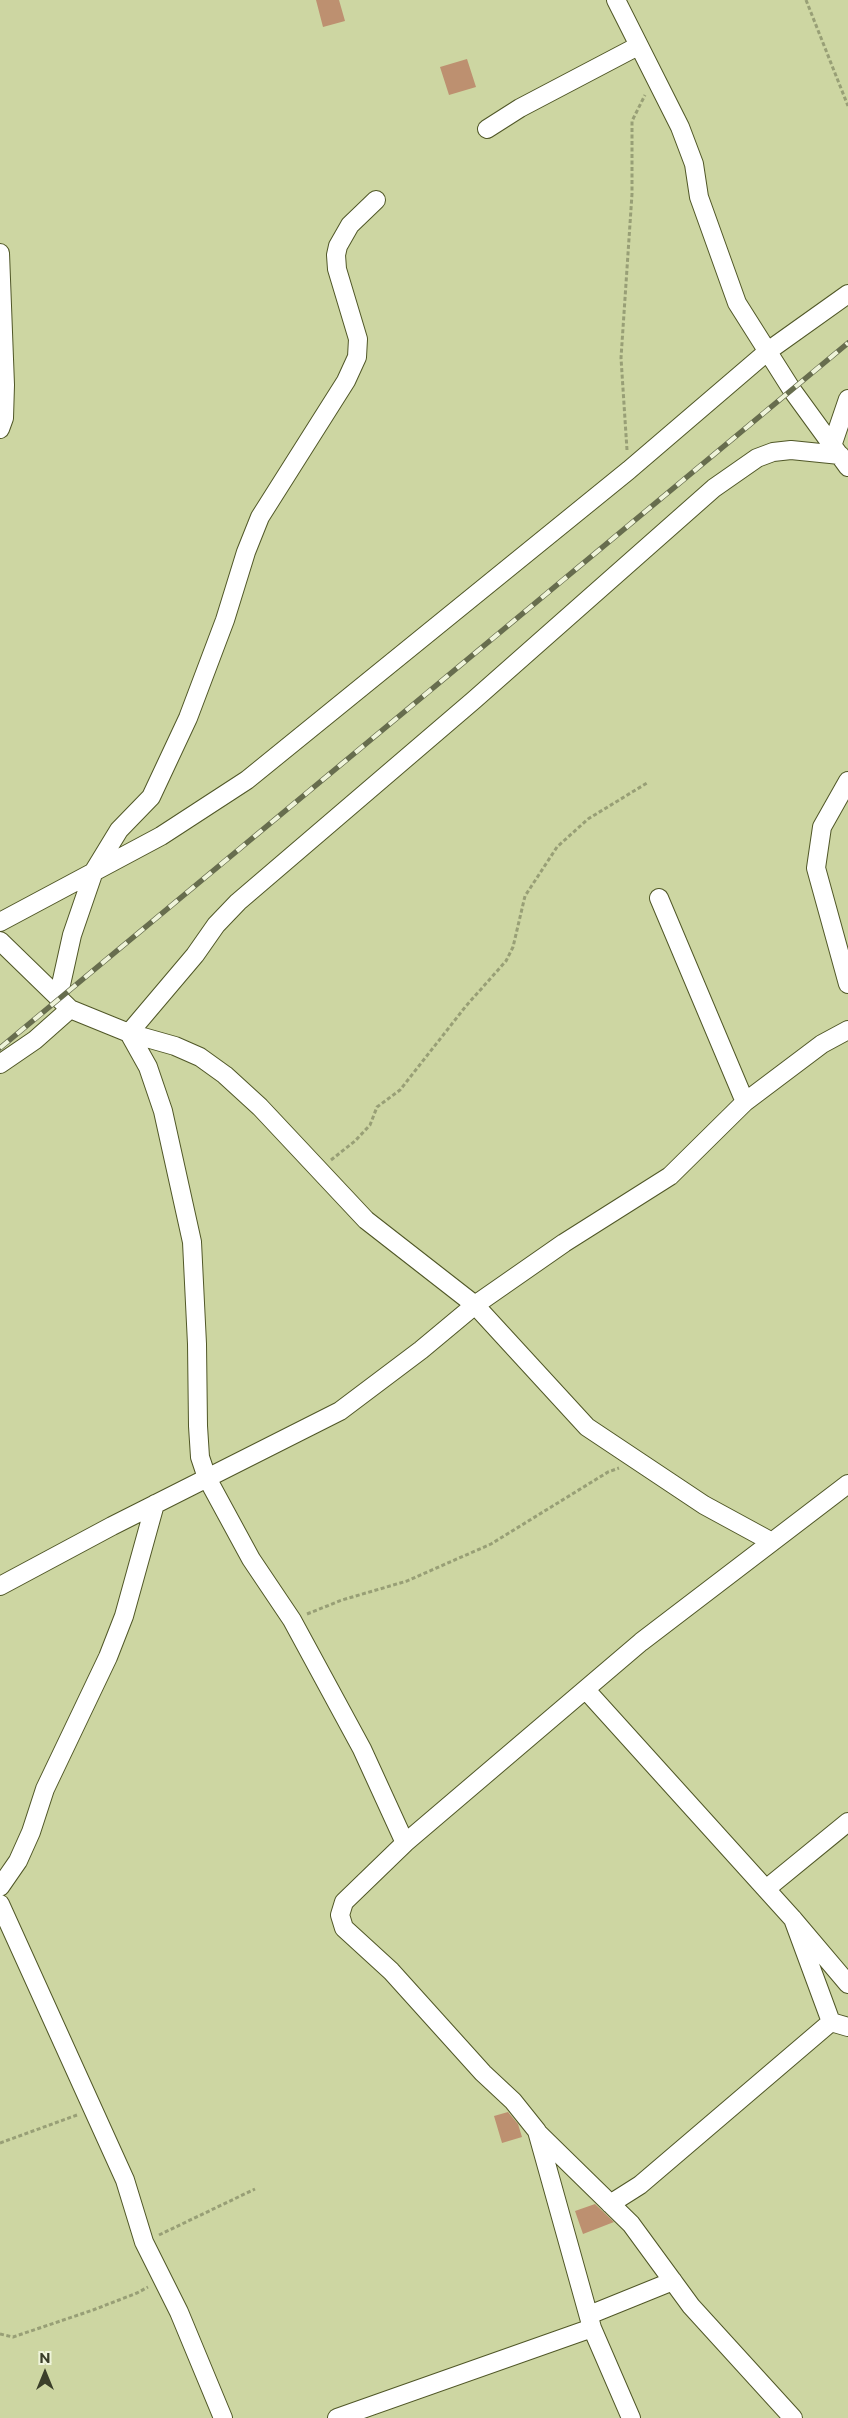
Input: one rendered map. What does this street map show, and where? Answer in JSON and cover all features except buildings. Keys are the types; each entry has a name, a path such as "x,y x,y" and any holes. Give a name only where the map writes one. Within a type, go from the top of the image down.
{"street":[{"path":"616,0 680,126 690,154 699,197 737,303 792,390 840,456"},
{"path":"487,129 520,108 638,46"},
{"path":"0,1064 34,1040 64,1004 72,935 94,872 119,830 151,797 188,718 226,620 246,552 260,517 346,381 357,357 358,338 337,269 336,255 338,246 350,225 376,200"},
{"path":"0,253 5,384 4,418 0,429"},
{"path":"0,922 161,836 247,780 629,470 768,351 848,294"},
{"path":"840,456 848,399"},
{"path":"129,1034 195,955 216,925 238,902 474,700 714,488 757,458 773,452 791,450 840,456"},
{"path":"848,781 822,827 816,868 848,984"},
{"path":"659,898 745,1102"},
{"path":"0,941 64,1004 129,1034 175,1046 200,1058 218,1071 260,1107 366,1220 475,1305 587,1427 704,1505 772,1542"},
{"path":"0,1586 280,1439 340,1410 421,1350 475,1305 564,1243 670,1176 745,1102 822,1044 848,1030"},
{"path":"129,1034 148,1067 163,1111 192,1242 197,1344 198,1426 200,1457 207,1478 251,1559 292,1620 362,1750 405,1844"},
{"path":"793,2418 690,2306 631,2224 537,2131 513,2101 483,2073 390,1971 344,1928 340,1915 344,1902 405,1844 641,1642 848,1484"},
{"path":"0,1887 24,1847 45,1788 108,1657 124,1616 155,1504"},
{"path":"586,1690 793,1919 848,1984"},
{"path":"766,1889 848,1822"},
{"path":"0,1904 91,2109 125,2180 144,2242 180,2312 223,2418"},
{"path":"793,1919 831,2022"},
{"path":"610,2204 640,2185 831,2022"},
{"path":"831,2022 848,2027"},
{"path":"537,2131 590,2322 631,2418"},
{"path":"337,2418 590,2322 673,2281"}],"path":[{"path":"806,0 848,106"},
{"path":"629,470 621,358 632,194 632,121 655,77"},
{"path":"319,1169 355,1141 370,1125 377,1108 400,1090 482,986 496,974 513,947 525,896 557,848 588,820 647,783"},
{"path":"292,1620 342,1600 407,1581 491,1544 608,1472 639,1462"},
{"path":"0,2143 91,2109"},
{"path":"144,2242 255,2189"},
{"path":"0,2334 13,2336 94,2310 137,2293 161,2278"}],"railway":[{"path":"0,1048 848,343"}]}
